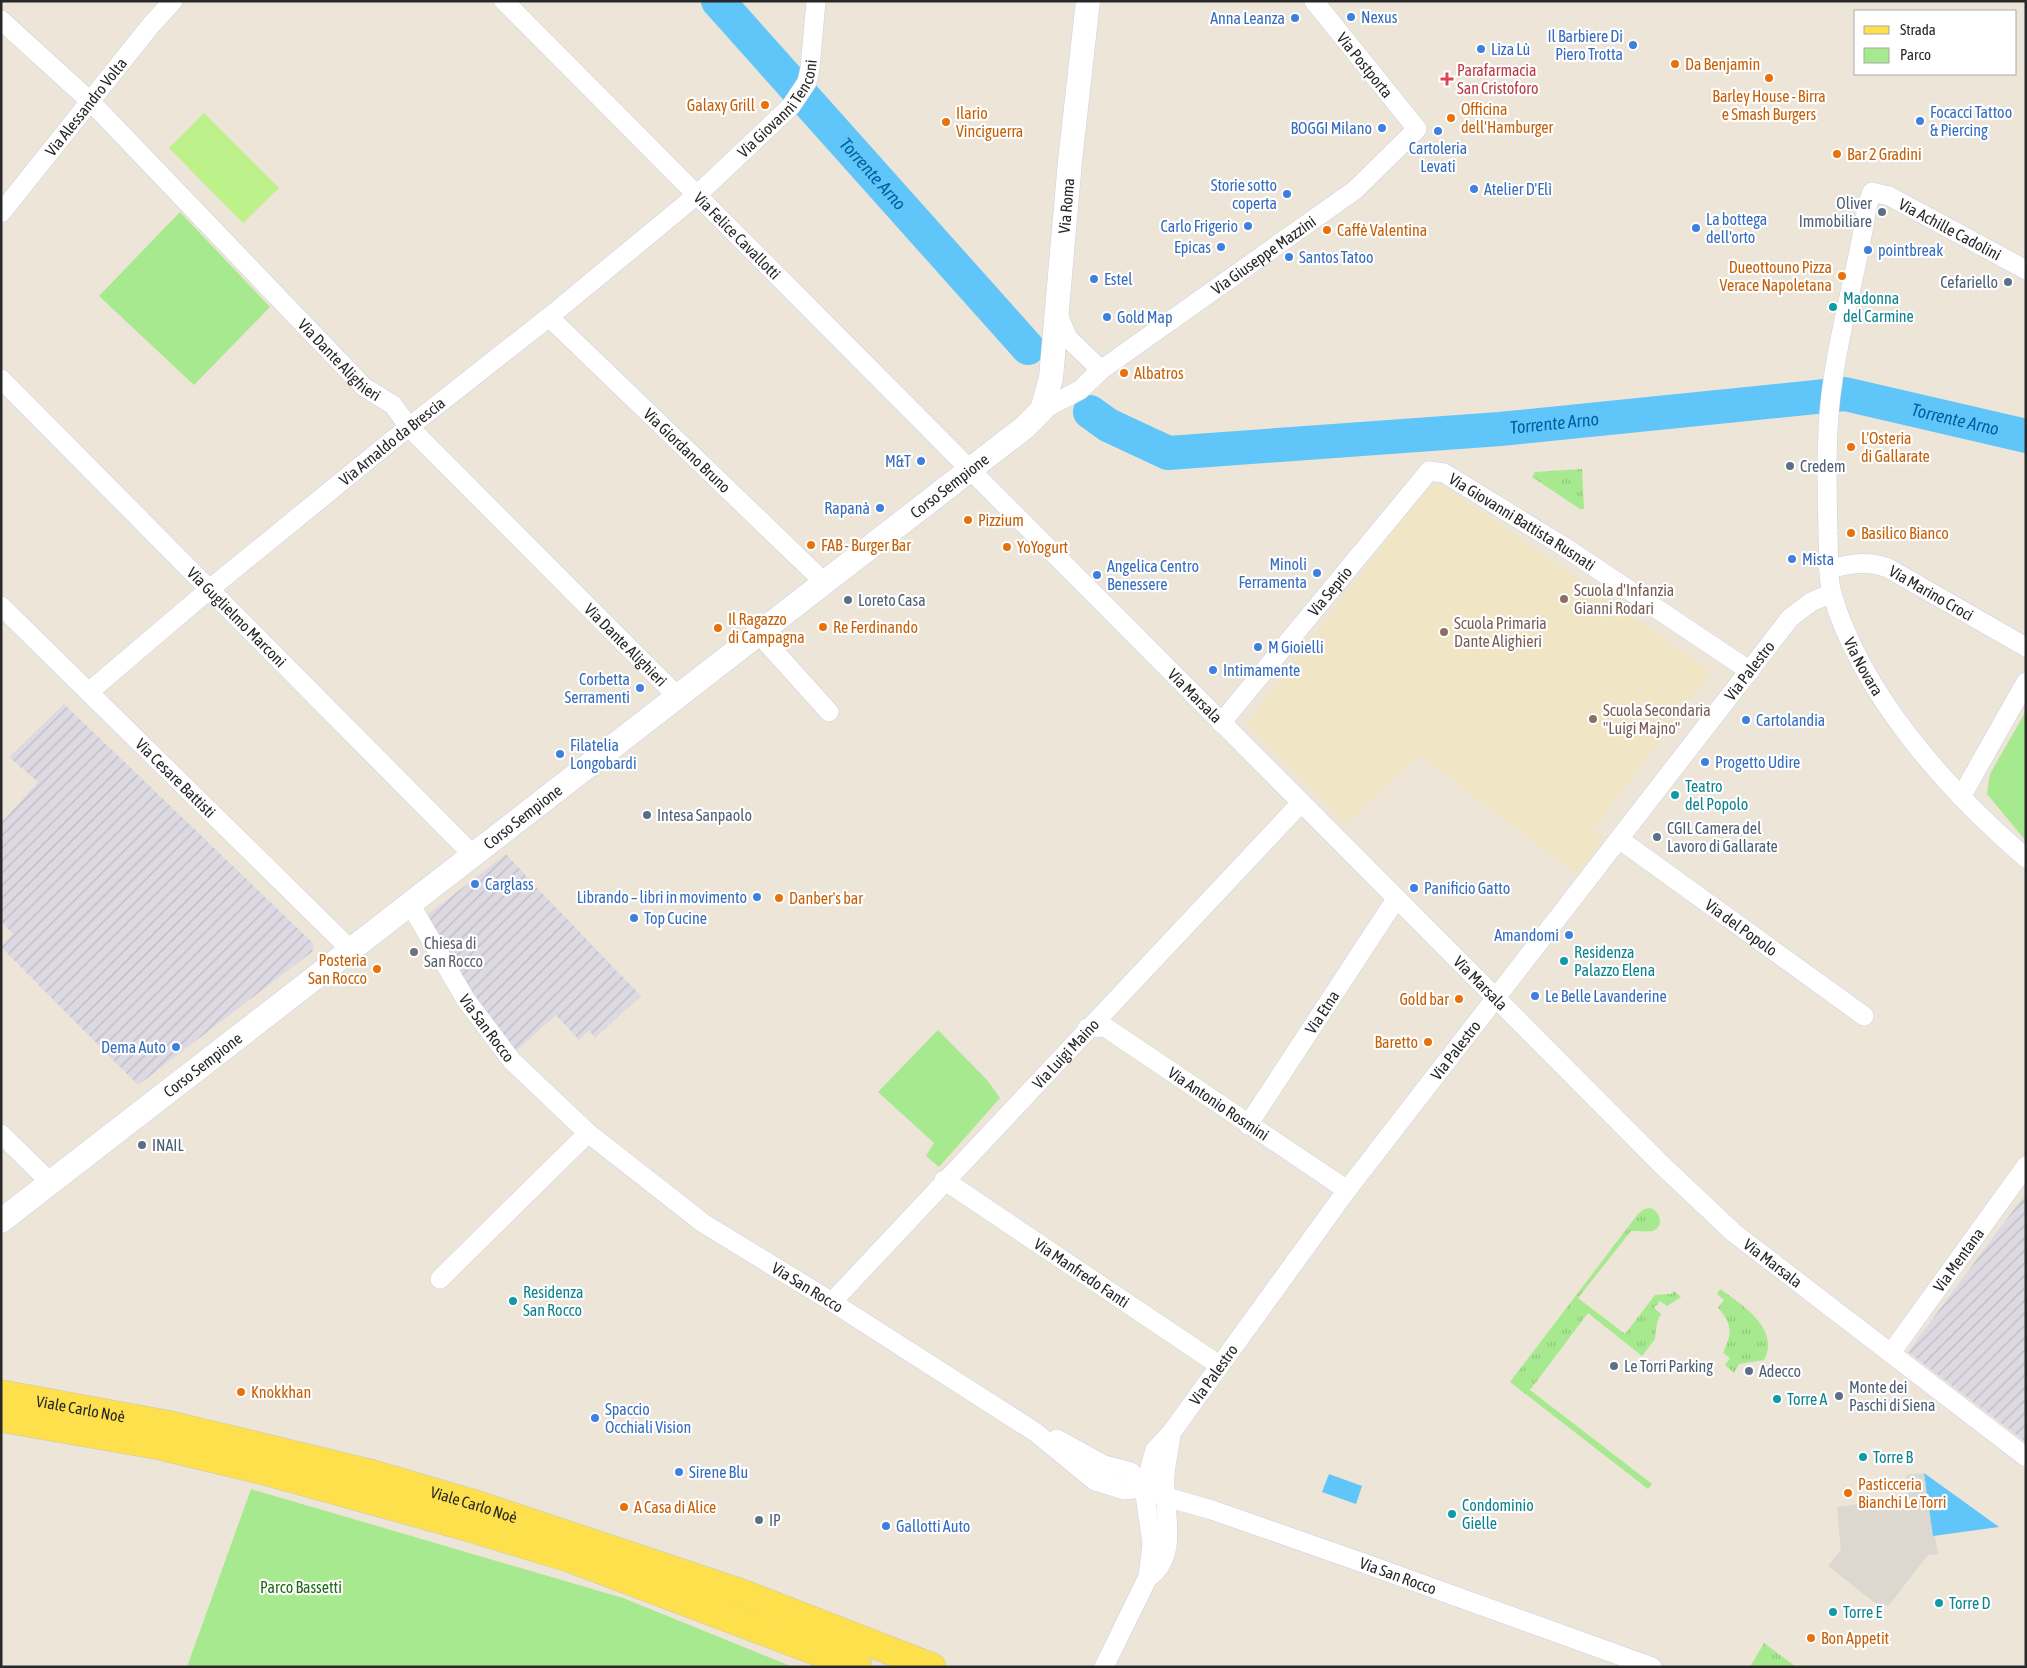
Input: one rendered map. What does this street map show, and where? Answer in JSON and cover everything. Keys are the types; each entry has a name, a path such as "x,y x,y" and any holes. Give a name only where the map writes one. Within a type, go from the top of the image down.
{"main road":[{"name":"Viale Carlo Noè","path":"1,1394 170,1426 369,1473 481,1506 744,1594 932,1667"},
{"name":"Viale Carlo Noè","path":"1,1418 156,1444 265,1471 467,1528 569,1558 858,1667"}],"street":[{"name":"Via Alessandro Volta","path":"1,213 172,1"},
{"name":"Via Felice Cavallotti","path":"504,1 972,470"},
{"name":"Via Giovanni Tenconi","path":"698,194 791,106 807,82 816,1"},
{"name":"Via Roma","path":"1042,410 1051,378 1070,161 1088,1"},
{"name":"Via Postporta","path":"1314,1 1417,129"},
{"name":"Via Dante Alighieri","path":"1,20 91,102 364,387 393,405 409,427 678,698"},
{"name":"Via Giuseppe Mazzini","path":"1042,410 1080,390 1101,370 1355,190 1417,129"},
{"name":"Via Achille Cadolini","path":"1872,192 1889,196 2026,270"},
{"name":"Via Novara","path":"1872,192 1867,206 1833,379 1829,420 1829,569 1832,593 1857,654 1889,712 1961,797 2026,858"},
{"name":"Via Arnaldo da Brescia","path":"90,691 211,588 698,194"},
{"path":"1058,315 1068,338 1101,370"},
{"name":"Via Giordano Bruno","path":"549,316 826,584"},
{"name":"Via Guglielmo Marconi","path":"1,379 211,588 473,855"},
{"name":"Corso Sempione","path":"1,1221 826,584 1026,427 1042,410"},
{"name":"Via Marsala","path":"972,470 1300,804 1663,1166 1734,1233 2026,1457"},
{"name":"Via Seprio","path":"1221,723 1429,471 1444,473"},
{"name":"Via Giovanni Battista Rusnati","path":"1444,473 1563,546 1750,671"},
{"name":"Via Marino Croci","path":"1829,569 1854,563 1874,563 1888,568 2026,648"},
{"name":"Via Palestro","path":"1103,1664 1148,1577 1152,1544 1144,1488 1155,1450 1171,1432 1347,1190 1620,839 1664,778 1790,618 1811,602 1832,593"},
{"name":"Via Cesare Battisti","path":"1,606 90,691 351,950"},
{"path":"760,635 830,712"},
{"path":"1961,797 2026,682"},
{"name":"Via Luigi Maino","path":"832,1302 944,1180 1300,804"},
{"name":"Via del Popolo","path":"1620,839 1864,1016"},
{"name":"Via Etna","path":"1248,1125 1396,899"},
{"name":"Via San Rocco","path":"410,904 466,1000 512,1062 588,1133 703,1224 832,1302 1035,1432 1095,1480 1124,1490 1144,1488 1166,1497 1200,1506 1352,1558 1652,1667"},
{"name":"Via Antonio Rosmini","path":"1087,1028 1105,1027 1347,1190"},
{"path":"440,1279 588,1133"},
{"path":"1,1134 51,1183"},
{"name":"Via Mentana","path":"1891,1353 2026,1166"},
{"name":"Via Manfredo Fanti","path":"944,1180 1219,1365"},
{"name":"Via Palestro","path":"1148,1577 1160,1569 1166,1551 1168,1524 1165,1475 1171,1432"}],"shaded area":[{"name":"Scuola Primaria Dante Alighieri","path":"1442,484 1712,672 1593,830 1603,837 1577,875 1419,755 1344,826 1336,815 1246,724 1427,487"},
{"path":"64,704 314,944 312,952 138,1085 1,947 13,934 1,921 1,823 38,782 9,757"},
{"path":"506,854 641,996 595,1038 589,1030 579,1040 556,1015 515,1052 470,990 426,916"},
{"path":"2026,1193 2026,1442 1908,1352"},
{"path":"1924,1473 1938,1554 1928,1555 1889,1605 1879,1606 1828,1566 1841,1550 1837,1507 1903,1498 1908,1492 1906,1475"}],"green space":[{"path":"204,113 279,188 243,223 169,148"},
{"path":"180,212 270,307 194,385 99,296"},
{"path":"1582,469 1584,509 1580,509 1532,477 1535,472"},
{"path":"2026,711 2026,841 1987,794 1990,774"},
{"path":"938,1030 987,1080 1000,1098 939,1167 926,1156 934,1143 878,1092"},
{"path":"1650,1208 1657,1212 1659,1216 1660,1223 1658,1227 1651,1231 1631,1231 1578,1298 1625,1334 1655,1295 1671,1294 1674,1291 1681,1297 1667,1306 1660,1301 1654,1308 1661,1314 1657,1322 1655,1339 1642,1356 1588,1313 1530,1390 1652,1484 1648,1489 1510,1382 1638,1214 1644,1209"},
{"path":"1720,1289 1748,1310 1763,1328 1767,1338 1768,1349 1764,1360 1739,1364 1734,1373 1725,1365 1730,1358 1723,1353 1730,1329 1729,1324 1718,1308 1724,1300 1717,1294"},
{"name":"Parco Bassetti","path":"251,1489 623,1598 793,1667 187,1667"},
{"path":"1764,1643 1796,1667 1750,1667"}],"water":[{"path":"1924,1473 1999,1527 1933,1536"},
{"path":"1329,1474 1362,1486 1356,1504 1322,1492"}],"waterway":[{"name":"Torrente Arno","path":"718,1 1028,348"},
{"name":"Torrente Arno","path":"1090,412 1108,425 1168,453 1500,429 1845,394 2026,436"}],"place":[{"name":"Nexus","path":"1351,17"},
{"name":"Anna Leanza","path":"1295,18"},
{"name":"Il Barbiere Di Piero Trotta","path":"1633,45"},
{"name":"Liza Lù","path":"1481,49"},
{"name":"Da Benjamin","path":"1675,64"},
{"name":"Barley House - Birra e Smash Burgers","path":"1769,78"},
{"name":"Parafarmacia San Cristoforo","path":"1447,79"},
{"name":"Galaxy Grill","path":"765,105"},
{"name":"Officina dell'Hamburger","path":"1451,118"},
{"name":"Focacci Tattoo & Piercing","path":"1920,121"},
{"name":"Ilario Vinciguerra","path":"946,122"},
{"name":"BOGGI Milano","path":"1382,128"},
{"name":"Cartoleria Levati","path":"1438,131"},
{"name":"Bar 2 Gradini","path":"1837,154"},
{"name":"Atelier D'Elì","path":"1474,189"},
{"name":"Storie sotto coperta","path":"1287,194"},
{"name":"Oliver Immobiliare","path":"1882,212"},
{"name":"Carlo Frigerio","path":"1248,226"},
{"name":"La bottega dell'orto","path":"1696,228"},
{"name":"Caffè Valentina","path":"1327,230"},
{"name":"Epicas","path":"1221,247"},
{"name":"pointbreak","path":"1868,250"},
{"name":"Santos Tatoo","path":"1289,257"},
{"name":"Dueottouno Pizza Verace Napoletana","path":"1842,276"},
{"name":"Estel","path":"1094,279"},
{"name":"Cefariello","path":"2008,282"},
{"name":"Madonna del Carmine","path":"1833,307"},
{"name":"Gold Map","path":"1107,317"},
{"name":"Albatros","path":"1124,373"},
{"name":"L'Osteria di Gallarate","path":"1851,447"},
{"name":"M&T","path":"921,461"},
{"name":"Credem","path":"1790,466"},
{"name":"Rapanà","path":"880,508"},
{"name":"Pizzium","path":"968,520"},
{"name":"Basilico Bianco","path":"1851,533"},
{"name":"FAB - Burger Bar","path":"811,545"},
{"name":"YoYogurt","path":"1007,547"},
{"name":"Mista","path":"1792,559"},
{"name":"Minoli Ferramenta","path":"1317,573"},
{"name":"Angelica Centro Benessere","path":"1097,575"},
{"name":"Scuola d'Infanzia Gianni Rodari","path":"1564,599"},
{"name":"Loreto Casa","path":"848,600"},
{"name":"Re Ferdinando","path":"823,627"},
{"name":"Il Ragazzo di Campagna","path":"718,628"},
{"name":"Scuola Primaria Dante Alighieri","path":"1444,632"},
{"name":"M Gioielli","path":"1258,647"},
{"name":"Intimamente","path":"1213,670"},
{"name":"Corbetta Serramenti","path":"640,688"},
{"name":"Scuola Secondaria \"Luigi Majno\"","path":"1593,719"},
{"name":"Cartolandia","path":"1746,720"},
{"name":"Filatelia Longobardi","path":"560,754"},
{"name":"Progetto Udire","path":"1705,762"},
{"name":"Teatro del Popolo","path":"1675,795"},
{"name":"Intesa Sanpaolo","path":"647,815"},
{"name":"CGIL Camera del Lavoro di Gallarate","path":"1657,837"},
{"name":"Carglass","path":"475,884"},
{"name":"Panificio Gatto","path":"1414,888"},
{"name":"Librando – libri in movimento","path":"757,897"},
{"name":"Danber's bar","path":"779,898"},
{"name":"Top Cucine","path":"634,918"},
{"name":"Amandomi","path":"1569,935"},
{"name":"Chiesa di San Rocco","path":"414,952"},
{"name":"Residenza Palazzo Elena","path":"1564,961"},
{"name":"Posteria San Rocco","path":"377,969"},
{"name":"Le Belle Lavanderine","path":"1535,996"},
{"name":"Gold bar","path":"1459,999"},
{"name":"Baretto","path":"1428,1042"},
{"name":"Dema Auto","path":"176,1047"},
{"name":"INAIL","path":"142,1145"},
{"name":"Residenza San Rocco","path":"513,1301"},
{"name":"Le Torri Parking","path":"1614,1366"},
{"name":"Adecco","path":"1749,1371"},
{"name":"Knokkhan","path":"241,1392"},
{"name":"Monte dei Paschi di Siena","path":"1839,1396"},
{"name":"Torre A","path":"1777,1399"},
{"name":"Spaccio Occhiali Vision","path":"595,1418"},
{"name":"Torre B","path":"1863,1457"},
{"name":"Sirene Blu","path":"679,1472"},
{"name":"Pasticceria Bianchi Le Torri","path":"1848,1493"},
{"name":"A Casa di Alice","path":"624,1507"},
{"name":"Condominio Gielle","path":"1452,1514"},
{"name":"IP","path":"759,1520"},
{"name":"Gallotti Auto","path":"886,1526"},
{"name":"Torre D","path":"1939,1603"},
{"name":"Torre E","path":"1833,1612"},
{"name":"Bon Appetit","path":"1811,1638"}]}
